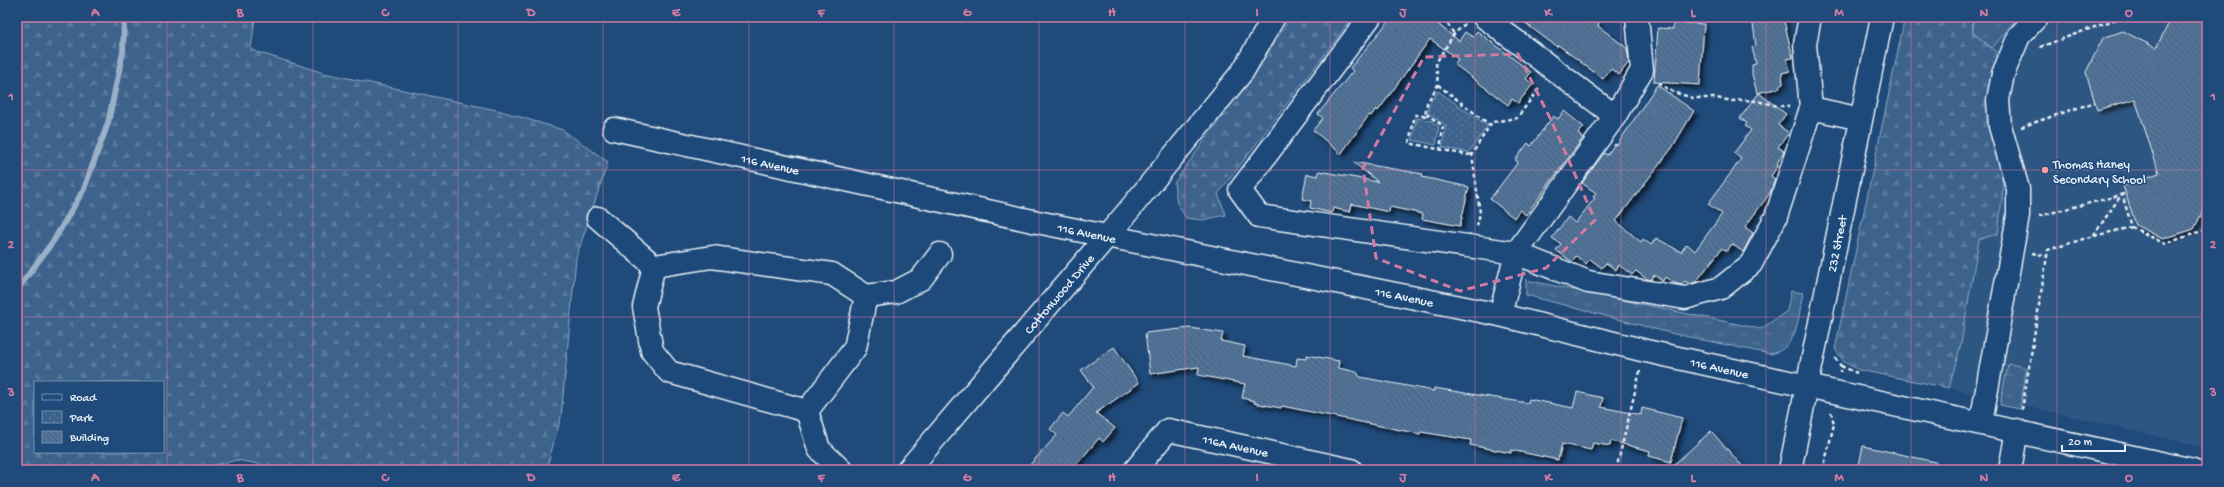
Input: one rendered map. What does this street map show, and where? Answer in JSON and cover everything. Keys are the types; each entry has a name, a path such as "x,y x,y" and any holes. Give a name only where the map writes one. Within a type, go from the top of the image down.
{"street":[{"name":"Cottonwood Drive","path":"908,470 1107,236 1243,71 1274,17"},
{"path":"1370,17 1240,190 1258,216 1516,253 1595,283 1685,298 1721,288 1751,264 1776,217 1801,107 1805,44 1810,17"},
{"path":"1500,315 1516,253 1615,116 1642,70 1636,17"},
{"name":"232 Street","path":"1790,470 1882,17"},
{"path":"1981,423 2018,216 2018,189 2000,126 1998,100 2003,74 2019,36 2037,17"},
{"path":"1477,19 1615,116"},
{"path":"1801,107 1861,119"},
{"name":"116 Avenue","path":"614,129 1107,236 1500,315 1646,351 1981,423 2019,421 2193,470"},
{"path":"598,218 654,266 712,257 832,274 866,296 896,292 920,279 940,254"},
{"path":"654,266 644,307 652,351 669,372 808,411"},
{"path":"808,411 854,348 866,296"},
{"path":"808,411 819,449 841,470"},
{"path":"2010,470 2019,421"},
{"name":"116A Avenue","path":"1135,470 1168,430 1351,470"}],"path":[{"path":"1446,17 1447,23 1454,34"},
{"path":"2034,49 2122,17"},
{"path":"1426,114 1427,103 1438,85 1436,63 1454,34 1477,19"},
{"path":"1475,232 1480,213 1472,154 1492,122 1517,118 1544,82"},
{"path":"1656,82 1673,92 1693,98 1757,101 1778,106 1801,107"},
{"path":"1438,85 1490,125"},
{"path":"2020,127 2095,102"},
{"path":"1426,114 1425,116 1415,115 1409,143 1467,155 1472,154"},
{"path":"1426,114 1443,126 1440,149"},
{"path":"2018,121 2022,135"},
{"path":"2039,210 2038,217 2124,194"},
{"path":"2124,194 2132,227"},
{"path":"2093,236 2124,194"},
{"path":"2019,421 2048,250 2093,236 2132,227 2165,244 2207,229"},
{"path":"2032,246 2031,253 2047,256"},
{"path":"1616,470 1646,351"},
{"path":"1823,470 1834,424 1831,416"}],"highlighted area":[{"path":"1518,54 1551,120 1595,220 1546,268 1460,291 1376,258 1363,168 1424,57"}],"shaded area":[{"name":"Thomas Haney Secondary School","path":"1913,17 2207,17 2207,448 1882,372"}],"green space":[{"path":"17,17 255,17 251,50 324,73 501,111 563,130 608,162 576,258 561,417 546,470 290,470 237,460 192,470 17,470"},
{"path":"1291,17 1353,17 1218,194 1226,215 1202,220 1186,218 1177,203 1174,183 1257,68"},
{"path":"1905,17 1972,17 1973,33 2000,55 1990,85 1987,122 2000,158 2003,188 1998,234 1979,239 1961,343 1949,388 1859,370 1844,362 1835,349"},
{"path":"1973,17 2018,17 1992,48 1973,33"},
{"path":"1438,91 1488,126 1468,153 1442,147 1446,126 1428,113 1429,104"},
{"path":"1417,118 1431,121 1439,127 1436,145 1412,140"},
{"path":"1526,280 1761,329 1787,311 1791,291 1803,293 1796,330 1792,339 1787,346 1780,351 1770,354 1670,333 1526,295"},
{"path":"2011,364 2027,368 2020,409 2000,405 2008,365"}],"building":[{"path":"1392,17 1429,17 1459,41 1465,32 1473,37 1477,31 1531,72 1526,79 1533,84 1518,103 1512,99 1508,105 1454,64 1458,59 1430,39 1378,111 1376,109 1371,116 1369,115 1341,154 1313,130 1323,118 1318,114 1353,71 1350,68"},
{"path":"1517,17 1591,17 1599,23 1598,26 1627,48 1629,62 1619,75 1611,69 1603,79 1558,45 1557,47"},
{"path":"1752,17 1783,17 1793,58 1787,59 1790,71 1782,73 1783,84 1779,86 1780,88 1757,93 1752,74 1752,65 1756,64 1752,47 1756,46"},
{"name":"Thomas Haney Secondary School","path":"2172,17 2207,17 2207,203 2194,229 2163,239 2136,225 2123,186 2159,173 2135,99 2097,110 2086,72 2103,38 2123,31 2156,48"},
{"path":"1673,22 1704,24 1700,85 1654,82 1658,28 1673,29"},
{"path":"1657,85 1694,111 1672,148 1616,221 1641,242 1643,239 1651,245 1656,238 1681,252 1687,244 1695,251 1722,214 1708,204 1741,159 1734,153 1751,130 1745,126 1747,123 1740,118 1759,93 1786,114 1778,125 1789,133 1778,147 1784,151 1777,164 1778,166 1771,176 1775,179 1770,193 1745,227 1753,233 1743,252 1732,244 1727,251 1722,248 1696,282 1689,284 1685,281 1682,285 1674,283 1665,277 1663,281 1654,275 1651,280 1647,279 1636,271 1632,275 1619,265 1616,270 1606,263 1602,268 1590,259 1586,264 1576,256 1572,262 1556,250 1561,244 1552,238 1568,217 1575,223 1595,198 1593,197 1596,193 1582,183 1604,153 1607,155 1615,144 1617,145"},
{"path":"1564,111 1584,127 1578,134 1583,138 1526,215 1520,210 1514,218 1490,199 1518,162 1515,160 1528,143 1531,146 1553,116 1558,119"},
{"path":"1353,162 1423,174 1422,177 1469,187 1460,226 1422,219 1423,214 1390,207 1389,212 1352,204 1350,212 1333,208 1332,213 1310,208 1311,201 1302,199 1307,174 1318,176 1319,171 1378,182"},
{"path":"1190,328 1223,333 1221,341 1245,346 1243,356 1296,366 1297,358 1306,359 1307,355 1339,361 1338,368 1357,372 1360,377 1434,391 1434,388 1528,403 1529,399 1573,408 1577,392 1603,398 1601,407 1641,415 1642,408 1682,418 1671,462 1649,456 1650,451 1611,441 1610,446 1593,443 1591,450 1562,444 1558,460 1511,450 1511,453 1470,445 1471,440 1421,432 1420,434 1282,406 1281,408 1254,403 1255,401 1242,398 1245,384 1198,375 1199,367 1150,374 1145,333"},
{"path":"1114,347 1139,383 1096,413 1115,428 1103,442 1099,438 1072,470 1025,470 1057,435 1050,429 1063,413 1068,417 1093,387 1081,370"},
{"path":"1711,431 1746,470 1668,470"},
{"path":"1863,446 1936,462 1935,470 1858,470"}],"waterway":[{"path":"17,290 54,240 84,189 108,123 123,52 124,17"}],"place":[{"name":"Thomas Haney Secondary School","path":"2045,170"}]}
